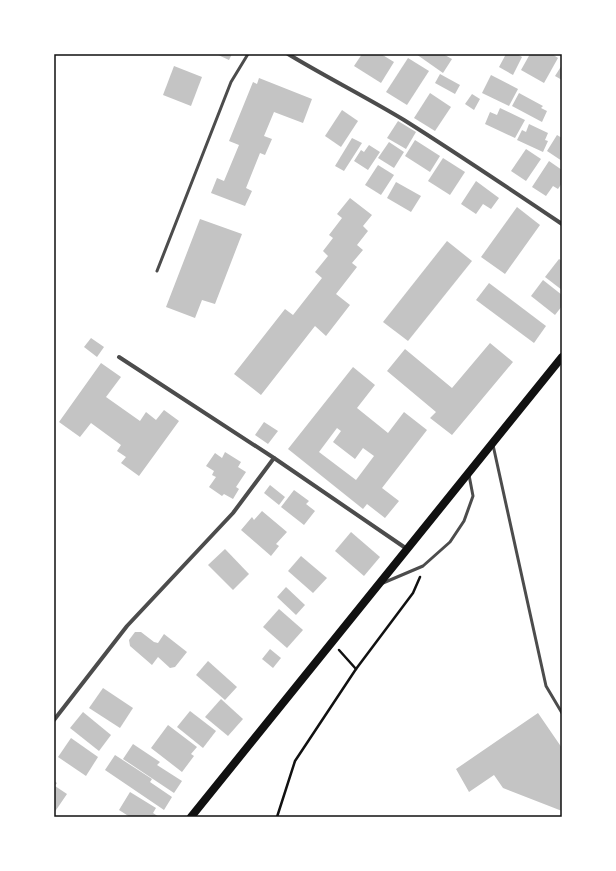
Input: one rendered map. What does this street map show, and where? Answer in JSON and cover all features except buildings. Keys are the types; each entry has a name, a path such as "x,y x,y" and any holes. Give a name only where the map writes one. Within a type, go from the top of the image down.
{"main road":[{"path":"190,817 562,357"}],"street":[{"path":"288,54 330,80 367,98 404,120 562,224"},
{"path":"119,357 274,458 407,549"},
{"path":"54,720 127,626 233,513 274,458"}],"lane":[{"path":"156,271 231,82 248,54"},
{"path":"492,443 546,686 562,713"},
{"path":"378,585 423,566 450,542 464,521 473,496 468,472"}],"path":[{"path":"277,817 295,760 356,670 413,593 423,566"},
{"path":"332,642 356,670"}]}
